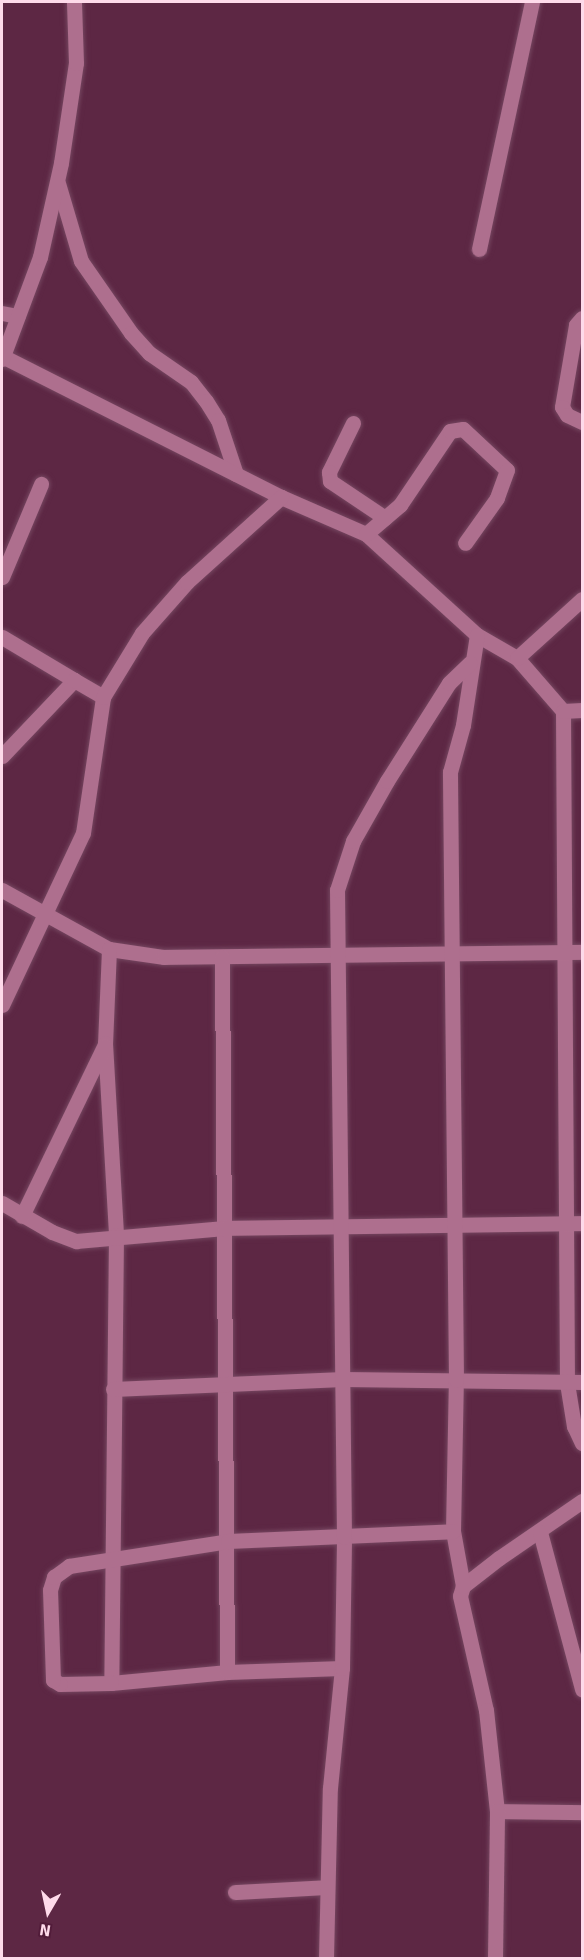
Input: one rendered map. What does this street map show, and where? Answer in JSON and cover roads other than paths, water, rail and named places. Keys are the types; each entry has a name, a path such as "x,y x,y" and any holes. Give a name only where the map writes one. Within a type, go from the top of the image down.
{"street":[{"path":"74,2 76,63 57,180 40,257 2,358 281,497 366,534 477,635 517,658 563,711 567,1383 574,1426 582,1443"},
{"path":"479,249 532,2"},
{"path":"57,180 81,261 130,333 149,352 191,382 206,400 218,420 236,474"},
{"path":"2,313 18,316"},
{"path":"582,318 576,325 562,407 567,415 582,422"},
{"path":"353,423 329,472 330,481 385,518"},
{"path":"366,534 399,505 450,431 463,429 507,470 497,498 465,543"},
{"path":"2,577 41,484"},
{"path":"2,1005 83,833 102,696 142,633 172,599 281,497"},
{"path":"517,658 582,599"},
{"path":"477,635 470,663 463,726 450,772 450,956 456,1380 453,1531 463,1586 461,1610 486,1710 497,1811 495,1959"},
{"path":"2,638 102,696"},
{"path":"326,1959 330,1788 342,1668 344,1537 335,957 337,890 353,841 449,683 470,663"},
{"path":"2,756 74,680"},
{"path":"563,711 582,710"},
{"path":"2,890 109,949 164,957 450,956 582,952"},
{"path":"109,949 105,1043 116,1235 111,1683"},
{"path":"222,957 228,1385 227,1672"},
{"path":"22,1216 105,1043"},
{"path":"2,1203 22,1216 76,1241 116,1235 224,1228 582,1223"},
{"path":"113,1389 343,1379 582,1382"},
{"path":"463,1586 582,1501"},
{"path":"342,1668 227,1672 111,1683 60,1684 53,1680 50,1590 62,1569 112,1558 228,1541 453,1531"},
{"path":"540,1532 582,1689"},
{"path":"497,1811 582,1812"},
{"path":"235,1892 327,1887"}]}
